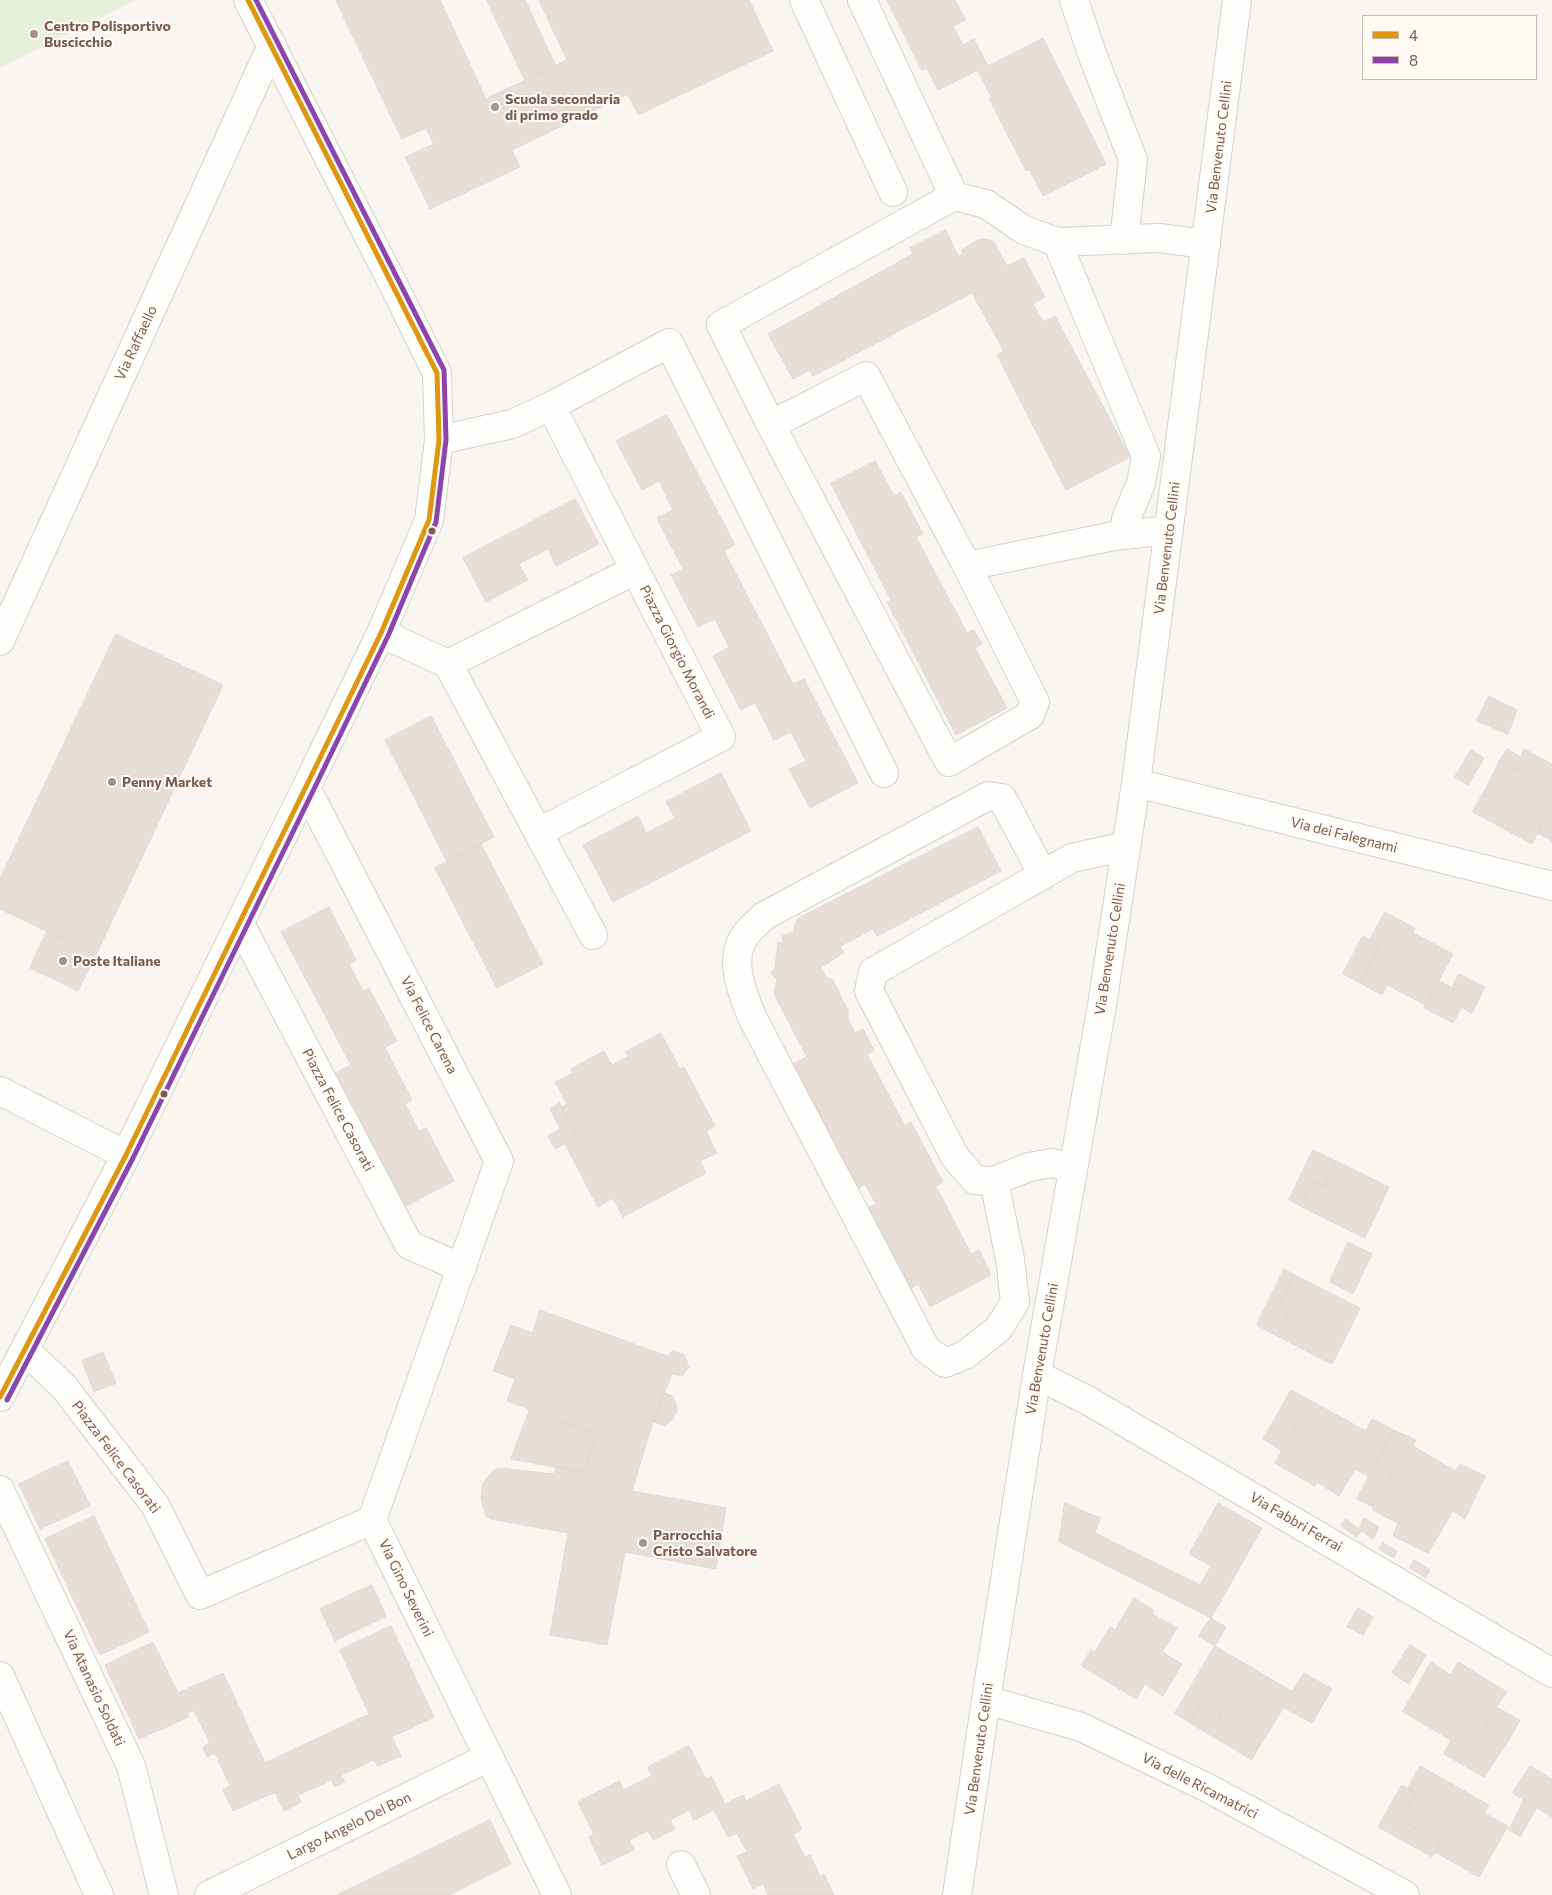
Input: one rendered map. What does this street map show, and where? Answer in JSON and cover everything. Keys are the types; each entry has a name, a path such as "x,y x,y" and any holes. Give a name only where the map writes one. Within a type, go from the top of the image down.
{"street":[{"path":"0,1397 126,1155 240,924 381,633 428,520 439,440 436,373 248,0"},
{"path":"804,0 893,192"},
{"path":"862,0 954,196"},
{"path":"1074,0 1091,51 1134,160 1124,240"},
{"name":"Via Benvenuto Cellini","path":"957,1895 1037,1376 1102,1005 1136,783 1238,0"},
{"name":"Via Raffaello","path":"0,640 272,45"},
{"path":"771,425 866,376 967,566 1035,702 1030,715 949,762 771,425 721,325 954,196 986,204 1024,230 1057,242 1159,238 1206,244"},
{"path":"1057,242 1146,456 1141,483 1126,519 1126,534"},
{"path":"439,440 512,424 551,406 669,343 884,773"},
{"path":"551,406 635,570"},
{"path":"967,566 1126,534 1169,530"},
{"name":"Piazza Giorgio Morandi","path":"448,664 635,570 721,737 539,832"},
{"path":"381,633 448,664 593,935"},
{"name":"Via dei Falegnami","path":"1136,783 1552,886"},
{"name":"Via Felice Carena","path":"306,788 500,1161 462,1268"},
{"path":"994,1181 1010,1259 1015,1302 998,1329 965,1355 945,1363 926,1349 752,1017 742,989 737,957 746,934 764,916 988,796 1002,798 1043,875"},
{"path":"1073,1168 1052,1163 1029,1167 994,1181 975,1180 955,1157 869,991 872,972 1072,858 1126,846"},
{"name":"Piazza Felice Casorati","path":"240,924 409,1245 462,1268"},
{"path":"0,1091 126,1155"},
{"path":"372,1520 462,1268"},
{"name":"Piazza Felice Casorati","path":"25,1350 64,1387 155,1504 200,1596 372,1520"},
{"name":"Via Fabbri Ferrai","path":"1037,1376 1087,1400 1552,1673"},
{"name":"Via Atanasio Soldati","path":"0,1490 131,1766 164,1895"},
{"name":"Via Gino Severini","path":"372,1520 557,1895"},
{"path":"0,1676 99,1895"},
{"name":"Via delle Ricamatrici","path":"986,1700 1081,1727 1208,1788 1405,1895"},
{"name":"Largo Angelo Del Bon","path":"209,1895 489,1756"},
{"path":"681,1864 696,1895"}],"green space":[{"name":"Centro Polisportivo Buscicchio","path":"0,0 136,0 0,68"}],"building":[{"name":"Scuola secondaria di primo grado","path":"336,0 440,0 486,99 567,60 539,0 749,0 773,51 638,115 628,94 512,150 520,167 430,209 405,157 434,144 426,128 402,139"},
{"path":"487,0 525,0 556,66 525,80"},
{"path":"887,0 955,0 965,20 953,26 963,45 974,39 988,66 1043,38 1106,164 1043,196 1030,170 1026,171 989,98 991,97 978,70 938,90 927,68 922,70"},
{"path":"946,230 958,256 963,254 962,250 978,240 986,239 994,242 1007,266 1024,258 1045,297 1033,304 1043,322 1055,316 1130,457 1066,490 997,355 1004,351 972,293 813,376 810,370 793,379 768,334 913,254 910,248"},
{"path":"667,415 735,545 724,551 793,684 804,679 858,783 810,808 789,769 806,761 791,732 774,740 755,703 741,710 713,656 729,647 715,619 698,627 671,575 683,569 657,518 673,510 659,481 642,490 616,441"},
{"path":"875,461 894,496 901,492 923,534 916,537 967,633 974,630 982,644 975,648 1007,708 956,735 887,602 891,600 831,484"},
{"path":"575,499 599,544 556,566 548,549 519,564 528,580 486,602 463,558"},
{"name":"Penny Market","path":"116,634 223,685 96,955 0,909 0,879"},
{"path":"1489,696 1517,710 1508,734 1477,721"},
{"path":"431,716 494,837 447,862 385,740"},
{"path":"1507,749 1521,757 1524,749 1552,764 1552,776 1523,761 1518,772 1499,762"},
{"path":"1471,750 1484,758 1468,785 1455,777"},
{"path":"1523,761 1552,776 1552,841 1538,833 1542,825 1483,794 1499,762 1518,772"},
{"path":"721,773 751,831 613,902 583,845 638,816 646,833 675,818 666,802"},
{"path":"1483,794 1542,825 1532,844 1473,812"},
{"path":"978,827 1001,871 877,936 873,929 840,946 844,953 821,967 826,977 833,980 848,1011 848,1019 855,1033 863,1029 874,1050 867,1054 905,1126 911,1122 943,1182 936,1186 971,1254 979,1250 991,1275 930,1307 918,1284 910,1289 868,1208 876,1204 865,1184 859,1188 793,1064 807,1057 774,994 777,979 771,974 775,967 778,942 783,943 782,936 793,932 797,919"},
{"path":"481,844 543,964 497,988 435,868"},
{"path":"329,907 356,960 349,964 363,991 369,988 397,1041 351,1065 281,932"},
{"path":"1385,912 1415,928 1413,933 1453,954 1426,1005 1387,985 1382,995 1360,983 1380,945 1370,940"},
{"name":"Poste Italiane","path":"47,931 96,955 78,991 30,968"},
{"path":"1363,936 1380,945 1360,983 1343,974"},
{"path":"1459,974 1485,987 1472,1013 1461,1007 1468,996 1452,988"},
{"path":"1439,981 1468,996 1453,1023 1424,1008"},
{"path":"661,1033 680,1069 684,1067 715,1126 706,1131 717,1153 700,1161 706,1173 623,1217 613,1198 598,1207 565,1144 578,1138 562,1107 567,1104 555,1082 573,1073 571,1069 604,1051 612,1065 629,1056 626,1052"},
{"path":"385,1048 412,1100 405,1104 419,1131 426,1128 454,1181 406,1206 336,1073"},
{"path":"560,1103 578,1138 555,1149 548,1136 560,1129 550,1109"},
{"path":"1313,1150 1336,1161 1324,1186 1313,1180 1300,1206 1289,1200"},
{"path":"1336,1161 1389,1187 1365,1238 1300,1206 1313,1180 1324,1186"},
{"path":"1348,1242 1372,1254 1353,1294 1330,1282"},
{"path":"1284,1269 1295,1275 1279,1306 1289,1311 1277,1336 1257,1325"},
{"path":"1295,1275 1360,1308 1332,1364 1277,1336 1289,1311 1279,1306"},
{"path":"540,1310 667,1356 666,1366 672,1374 644,1451 507,1401 515,1379 493,1371 511,1325 532,1333"},
{"path":"673,1351 683,1354 687,1361 687,1366 689,1367 682,1376 672,1374 666,1366 668,1362 666,1358"},
{"path":"103,1352 116,1383 94,1392 82,1361"},
{"path":"1291,1390 1366,1431 1372,1419 1394,1430 1369,1477 1355,1469 1339,1496 1317,1482 1319,1479 1279,1456 1296,1426 1278,1414"},
{"path":"664,1393 672,1396 676,1403 677,1411 672,1420 665,1425 653,1422"},
{"path":"530,1409 598,1435 582,1472 511,1459"},
{"path":"1278,1414 1296,1426 1282,1451 1263,1439"},
{"path":"1394,1430 1416,1440 1413,1446 1455,1471 1460,1464 1485,1476 1465,1519 1453,1511 1428,1553 1393,1536 1398,1523 1372,1510 1393,1474 1375,1465"},
{"name":"Parrocchia Cristo Salvatore","path":"598,1435 644,1451 632,1491 726,1508 716,1569 625,1552 607,1645 550,1635 568,1533 491,1519 486,1516 481,1499 483,1483 493,1471 499,1468 554,1474 556,1467 582,1472"},
{"path":"1279,1456 1319,1479 1315,1486 1275,1463"},
{"path":"68,1461 90,1506 40,1529 19,1484"},
{"path":"1375,1465 1393,1474 1373,1507 1357,1499"},
{"path":"1065,1503 1100,1518 1095,1533 1200,1585 1211,1566 1189,1554 1218,1503 1262,1528 1211,1618 1059,1542"},
{"path":"94,1516 149,1632 100,1655 45,1539"},
{"path":"1364,1518 1379,1527 1373,1539 1359,1529"},
{"path":"1346,1519 1361,1531 1357,1537 1341,1526"},
{"path":"1383,1543 1397,1551 1394,1558 1379,1549"},
{"path":"1414,1560 1430,1570 1426,1578 1410,1568"},
{"path":"372,1585 386,1616 335,1641 320,1609"},
{"path":"1134,1598 1154,1610 1152,1614 1177,1628 1162,1652 1182,1664 1163,1696 1095,1652 1110,1627 1115,1630"},
{"path":"1358,1608 1373,1617 1363,1635 1347,1627"},
{"path":"1211,1618 1226,1627 1215,1646 1199,1636"},
{"path":"391,1626 434,1717 392,1737 401,1756 378,1766 374,1760 341,1775 345,1782 334,1787 332,1780 298,1795 301,1802 284,1811 275,1792 233,1811 223,1790 230,1786 215,1753 207,1757 203,1747 210,1743 194,1710 187,1713 189,1717 139,1739 105,1665 153,1642 178,1693 223,1673 265,1763 369,1714 340,1650"},
{"path":"1410,1645 1426,1655 1409,1684 1392,1673"},
{"path":"1215,1646 1293,1692 1258,1749 1216,1724 1223,1711 1204,1700 1190,1723 1175,1713"},
{"path":"1091,1650 1144,1685 1136,1699 1082,1666"},
{"path":"1431,1662 1451,1675 1458,1662 1507,1692 1484,1724 1509,1740 1484,1777 1444,1754 1451,1740 1403,1712"},
{"path":"1304,1673 1332,1689 1312,1723 1283,1707"},
{"path":"1204,1700 1223,1711 1216,1724 1258,1749 1252,1760 1190,1723"},
{"path":"1496,1707 1520,1720 1509,1740 1484,1724"},
{"path":"689,1746 706,1779 711,1776 725,1804 743,1795 746,1801 779,1784 802,1829 793,1834 805,1857 810,1855 820,1876 824,1874 834,1895 768,1895 763,1884 753,1889 737,1856 747,1852 737,1833 728,1837 714,1810 694,1820 689,1810 670,1820 675,1829 653,1840 648,1831 629,1840 634,1850 602,1865 589,1837 594,1834 578,1802 619,1781 624,1790 652,1776 648,1767"},
{"path":"1420,1766 1489,1805 1484,1813 1508,1826 1479,1877 1435,1852 1441,1843 1401,1820 1416,1793 1408,1789"},
{"path":"1530,1766 1552,1779 1552,1817 1513,1793"},
{"path":"1402,1785 1416,1793 1401,1820 1441,1843 1432,1857 1378,1827"},
{"path":"1524,1800 1537,1807 1520,1837 1509,1830"},
{"path":"490,1820 511,1864 449,1895 337,1895"}],"transit line":[{"name":"4","path":"0,1397 126,1155 381,633 429,520 439,440 437,373 248,0"},
{"name":"8","path":"7,1400 133,1158 313,791 388,636 436,522 446,440 444,370 256,0"}],"place":[{"name":"Centro Polisportivo Buscicchio","path":"34,34"},
{"name":"Scuola secondaria di primo grado","path":"495,107"},
{"name":"Penny Market","path":"112,782"},
{"name":"Poste Italiane","path":"63,961"},
{"name":"Parrocchia Cristo Salvatore","path":"643,1543"}]}
